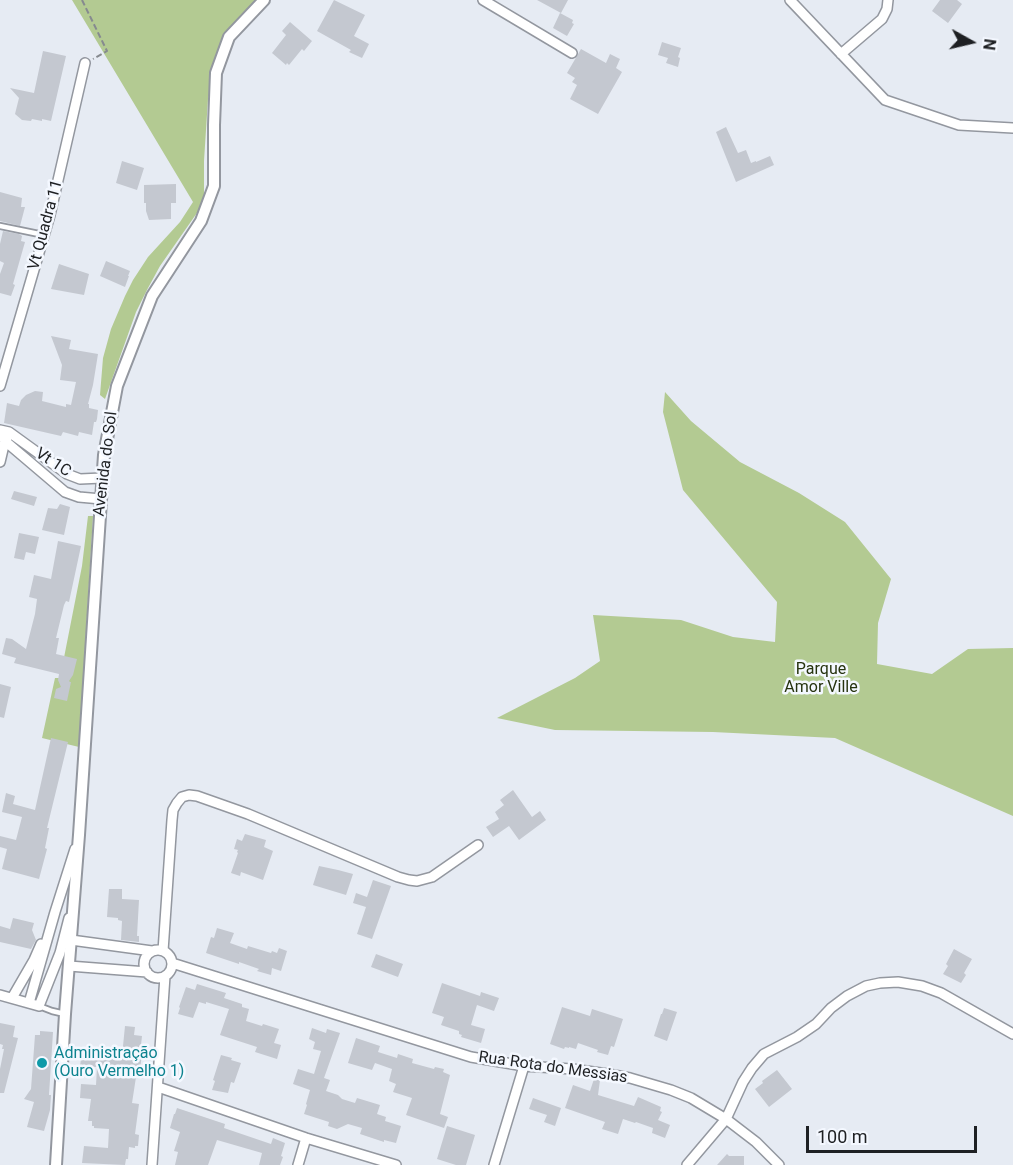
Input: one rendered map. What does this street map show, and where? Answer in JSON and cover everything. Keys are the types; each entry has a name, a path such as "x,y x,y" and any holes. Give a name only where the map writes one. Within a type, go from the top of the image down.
{"street":[{"name":"Avenida do Sol","path":"56,1165 104,455 117,386 152,296 201,221 214,186 216,73 229,37 264,0"},
{"path":"483,0 572,53"},
{"path":"790,0 885,99 959,125 1013,128"},
{"path":"841,54 882,19 888,0"},
{"name":"Vt Quadra 11","path":"0,386 50,215 85,63"},
{"name":"Vt 1C","path":"4,434 67,474 80,479 102,478"},
{"path":"0,462 4,434"},
{"path":"4,434 64,492 101,499"},
{"path":"64,492 67,474"},
{"path":"164,951 171,820 173,810 182,797 197,796 237,810 409,880 417,881 432,877 478,845"},
{"path":"29,1003 80,835"},
{"path":"0,995 39,1006 64,942 75,887"},
{"path":"12,998 34,960 55,912"},
{"path":"71,940 164,951 172,963 170,971 165,976 158,978 147,972 144,960 152,951"},
{"name":"Rua Rota do Messias","path":"172,963 460,1053 524,1066 572,1069 630,1078 672,1090 691,1098 726,1119 756,1142 779,1165"},
{"path":"69,966 147,972"},
{"path":"152,1165 165,976"},
{"path":"687,1165 726,1119 743,1082 764,1054 797,1037 816,1024 831,1008 847,996 866,986 898,982 922,986 941,993 1013,1034"},
{"path":"494,1165 524,1066"},
{"path":"158,1087 306,1138 396,1165"},
{"path":"298,1165 306,1138"},
{"path":"356,1165 360,1154"}],"lane":[{"path":"0,226 44,235"},
{"path":"39,1006 65,1014"}],"path":[{"path":"81,0 106,51 85,63"}],"green space":[{"path":"72,0 258,0 224,42 208,99 204,195 199,210 160,266 136,312 105,399 100,395 103,358 111,329 125,296 148,257 180,222 193,202"},
{"name":"Parque Amor Ville","path":"665,392 691,421 740,462 799,493 845,522 891,579 878,623 877,664 932,674 968,649 1013,648 1013,816 835,738 713,732 555,730 497,718 575,678 600,661 593,615 681,620 733,637 775,642 777,602 683,490 663,412"},
{"path":"88,516 93,516 79,747 42,738 55,678 60,678 82,566"}],"building":[{"path":"334,0 365,15 354,36 369,44 362,58 317,31"},
{"path":"537,0 568,0 561,13"},
{"path":"940,0 957,0 962,4 948,23 932,11"},
{"path":"560,13 573,20 574,24 567,36 553,28"},
{"path":"290,22 312,41 289,65 287,63 286,65 272,53 286,35 282,31"},
{"path":"662,42 681,48 678,67 666,63 668,58 658,55"},
{"path":"581,49 606,63 610,54 620,59 616,68 622,72 598,114 570,99 577,85 572,82 575,78 567,73"},
{"path":"43,51 66,56 51,121 22,120 15,114 19,98 10,88 34,93"},
{"path":"726,127 738,153 746,150 751,163 770,156 774,165 736,182 716,132"},
{"path":"122,161 144,168 137,190 116,183"},
{"path":"176,184 176,203 171,203 171,219 149,220 146,203 144,203 144,185"},
{"path":"0,192 22,198 21,207 25,207 20,226 0,221"},
{"path":"3,231 19,234 22,236 21,241 25,242 11,296 0,293 0,274 4,263 0,261"},
{"path":"106,261 130,271 125,287 100,276"},
{"path":"59,264 89,274 84,295 51,289"},
{"path":"51,336 71,340 69,349 98,354 88,404 89,408 98,410 92,435 79,432 78,436 63,432 61,436 4,423 7,403 19,406 26,395 35,391 43,392 42,401 66,407 66,404 71,405 76,382 60,380 62,365"},
{"path":"14,491 37,497 34,506 11,499"},
{"path":"60,504 70,507 64,535 42,530 48,508 57,509"},
{"path":"19,533 39,537 35,554 26,552 24,560 14,558"},
{"path":"58,541 81,546 69,602 66,601 64,605 56,638 59,638 56,654 77,659 69,681 71,682 67,701 54,698 56,689 61,687 58,680 59,674 14,663 16,658 2,654 6,638 12,639 26,649 37,599 29,597 34,575 51,579"},
{"path":"0,684 11,687 4,718 0,717"},
{"path":"51,738 68,742 47,828 49,828 45,848 47,849 39,879 2,869 7,849 0,847 0,836 16,840 22,817 2,812 6,793 15,796 13,804 35,810"},
{"path":"513,790 532,817 540,811 546,820 519,840 509,826 493,837 486,827 499,819 495,812 504,805 500,800"},
{"path":"245,834 266,840 264,847 273,851 263,880 241,872 240,876 231,873 238,853 238,850 234,849 237,839 242,841"},
{"path":"319,866 353,874 346,895 313,885"},
{"path":"373,880 391,886 372,939 357,934 366,907 353,903 356,893 367,897"},
{"path":"109,889 122,889 122,899 139,900 137,936 139,936 139,942 121,940 122,921 118,918 107,917"},
{"path":"13,918 34,923 32,930 36,940 31,949 0,942 0,926 10,929"},
{"path":"217,928 234,933 230,943 247,949 248,946 271,953 272,951 277,953 279,948 287,951 281,971 272,968 271,975 239,962 239,964 206,953 211,937 214,938"},
{"path":"954,949 972,959 961,983 943,974"},
{"path":"376,954 403,964 398,977 371,967"},
{"path":"442,983 480,996 481,992 499,998 494,1011 477,1005 471,1025 485,1029 481,1043 461,1037 459,1031 441,1025 444,1017 432,1013"},
{"path":"197,984 226,993 224,998 249,1009 246,1021 279,1029 274,1043 281,1045 277,1059 255,1052 257,1047 220,1035 229,1009 199,1002 193,1018 178,1014 186,987 195,990"},
{"path":"562,1007 590,1016 592,1009 623,1019 614,1047 611,1046 608,1055 578,1043 576,1049 565,1047 564,1049 550,1044"},
{"path":"664,1008 677,1012 667,1041 654,1036"},
{"path":"0,1023 15,1026 13,1037 18,1038 4,1093 0,1093 0,1069 4,1049 0,1044"},
{"path":"125,1026 135,1027 134,1035 142,1036 141,1045 143,1045 132,1103 139,1104 135,1134 139,1135 138,1146 129,1147 125,1165 82,1163 84,1146 108,1148 109,1129 94,1128 92,1121 88,1121 91,1099 80,1098 81,1084 96,1085 97,1067 80,1066 82,1052 122,1056"},
{"path":"312,1028 326,1033 327,1029 340,1033 324,1078 330,1080 326,1091 355,1103 357,1098 380,1105 377,1114 386,1117 385,1121 401,1126 396,1143 384,1140 384,1142 360,1134 362,1128 348,1124 337,1129 328,1126 329,1122 304,1114 310,1090 293,1084 298,1069 314,1074 321,1051 313,1049 315,1042 309,1039"},
{"name":"Administração (Ouro Vermelho 1)","path":"40,1031 53,1032 50,1110 44,1131 27,1127 34,1102 24,1099 31,1089 35,1035 40,1035"},
{"path":"356,1038 380,1046 378,1052 397,1058 398,1054 413,1059 412,1063 434,1069 435,1067 444,1069 443,1072 450,1075 440,1114 448,1117 444,1128 406,1115 412,1098 393,1092 396,1084 389,1081 392,1069 375,1063 372,1070 348,1063"},
{"path":"221,1055 241,1063 228,1093 212,1090"},
{"path":"777,1070 792,1089 769,1107 755,1089"},
{"path":"594,1079 600,1080 598,1095 634,1106 638,1097 661,1107 662,1112 658,1120 670,1125 665,1138 652,1133 653,1128 623,1119 618,1134 602,1129 605,1122 565,1108 573,1085 590,1091"},
{"path":"533,1098 561,1108 555,1126 544,1122 547,1115 529,1109"},
{"path":"177,1108 225,1124 224,1128 271,1144 273,1138 285,1143 280,1165 259,1165 262,1153 217,1140 208,1165 175,1165 178,1152 174,1151 180,1132 170,1128"},
{"path":"447,1126 475,1135 466,1165 456,1165 437,1159"},
{"path":"727,1154 744,1156 744,1165 717,1165"}],"place":[{"name":"Administração (Ouro Vermelho 1)","path":"42,1063"}]}
